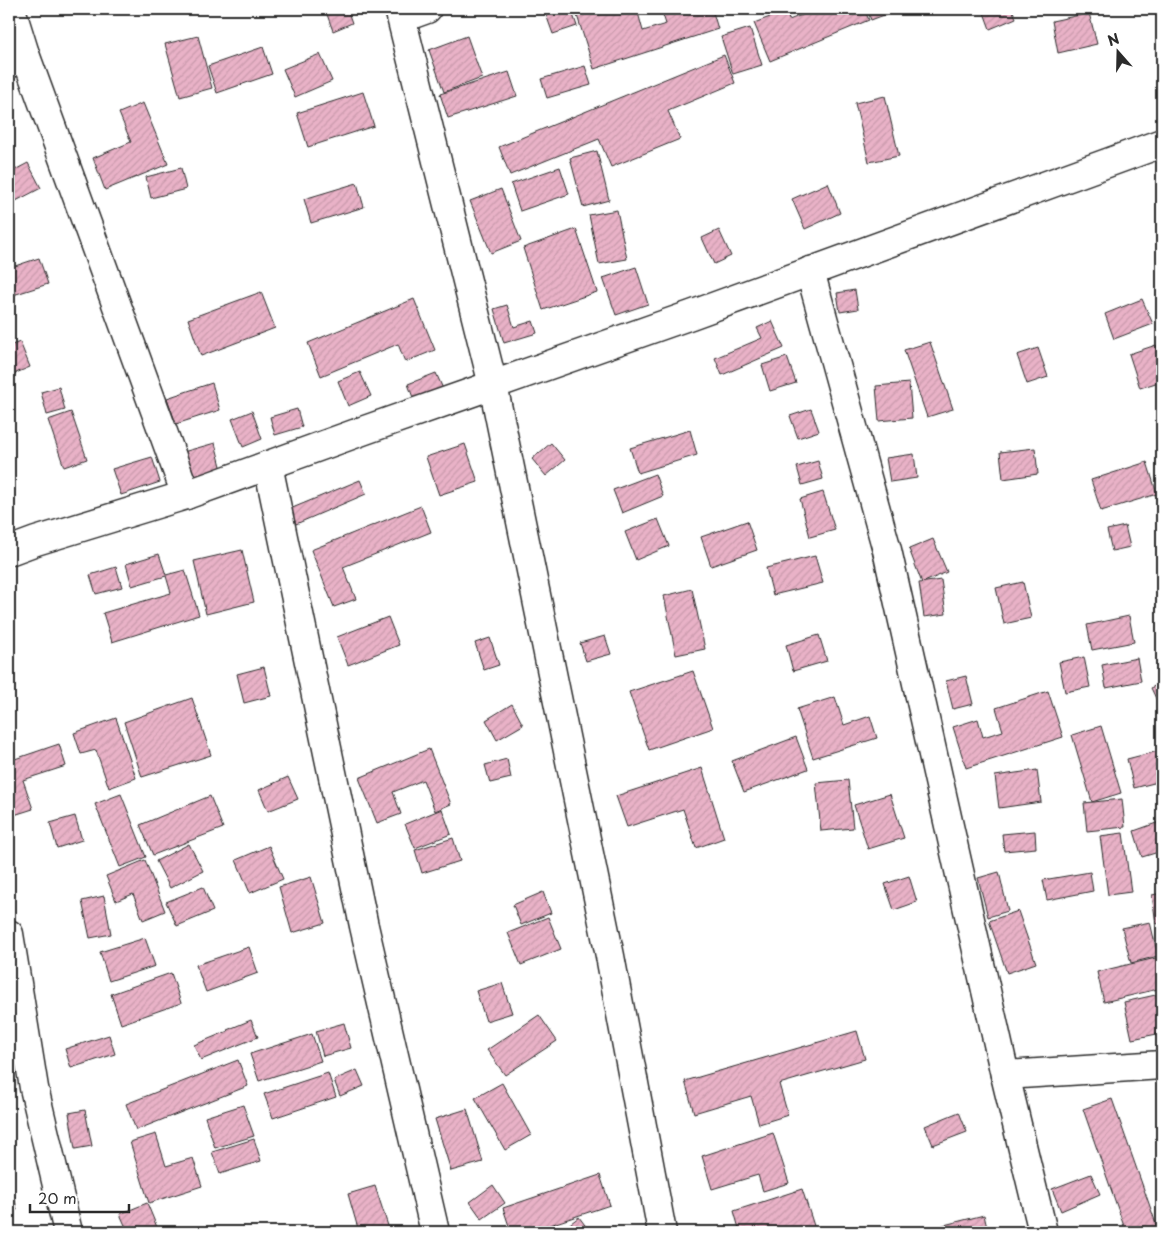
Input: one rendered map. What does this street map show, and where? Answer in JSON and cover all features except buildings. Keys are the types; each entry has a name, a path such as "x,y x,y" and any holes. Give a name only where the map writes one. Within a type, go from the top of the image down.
{"street":[{"path":"11,9 17,59 186,495"},
{"path":"409,12 493,385 610,956 662,1232"},
{"path":"9,551 186,495 810,271 1160,150"},
{"path":"810,271 887,550 1005,1075 1043,1232"},
{"path":"268,465 364,926 435,1232"},
{"path":"9,934 34,1088 68,1232"},
{"path":"1005,1075 1162,1065"}]}
